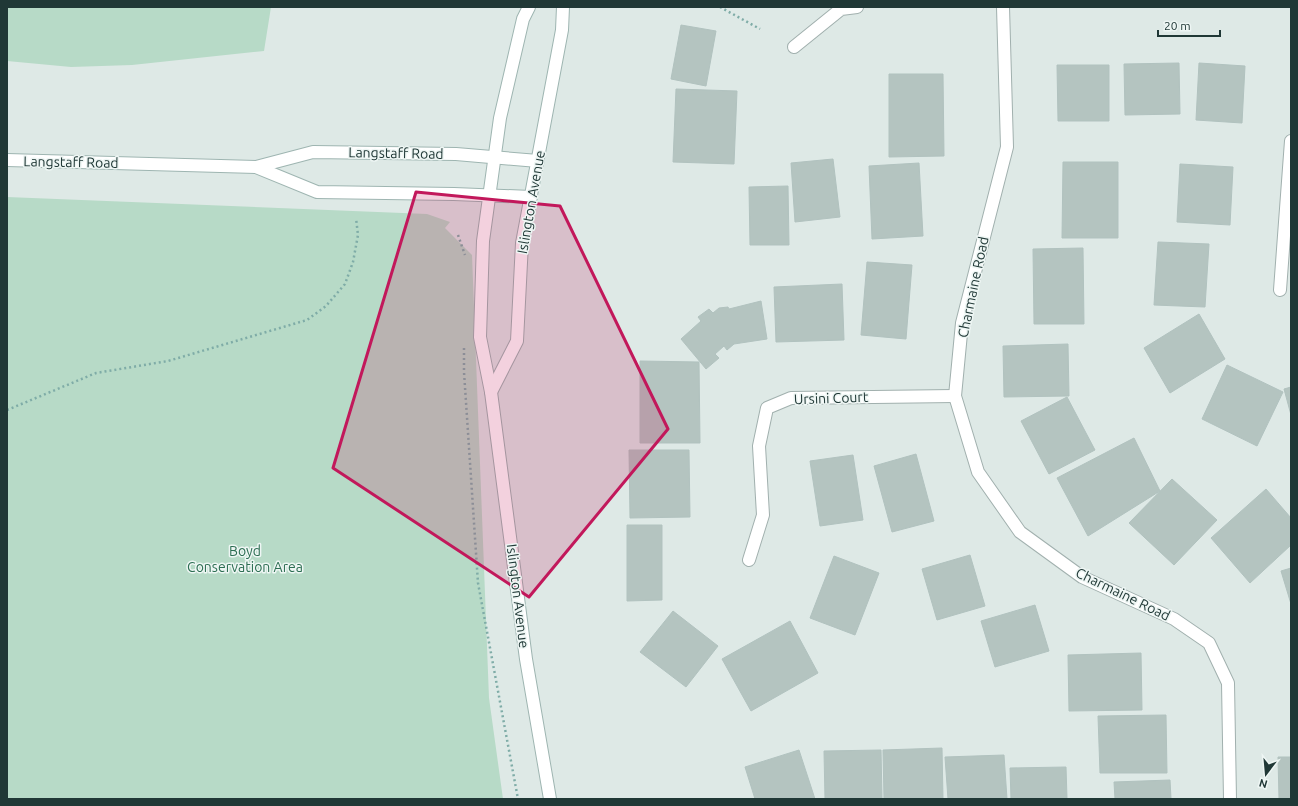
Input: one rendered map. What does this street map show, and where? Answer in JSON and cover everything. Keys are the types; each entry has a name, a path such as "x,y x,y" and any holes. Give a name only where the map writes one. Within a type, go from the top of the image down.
{"main road":[{"name":"Islington Avenue","path":"529,7 523,19 502,110 483,241 480,337 491,392 526,659 550,799"},
{"name":"Islington Avenue","path":"491,392 517,341 522,243 562,30 563,7"},
{"path":"794,47 842,8 857,7"},
{"name":"Charmaine Road","path":"1004,7 1007,147 962,323 955,396 978,472 1020,532 1082,577 1174,618 1209,643 1228,683 1230,799"},
{"path":"1280,290 1291,140"},
{"name":"Langstaff Road","path":"7,160 256,167 313,152 456,154 538,161"},
{"name":"Langstaff Road","path":"256,167 317,192 531,197"},
{"name":"Ursini Court","path":"749,560 763,515 759,446 767,408 791,398 955,396"}],"path":[{"path":"720,7 760,29"},
{"path":"7,410 96,373 168,361 307,320 326,306 345,284 353,262 358,236 356,218"},
{"path":"458,235 465,257"},
{"path":"464,343 464,372 478,583 518,799"}],"highlighted area":[{"path":"416,192 560,206 668,429 529,597 333,468"}],"green space":[{"path":"7,7 271,7 264,51 132,65 71,67 7,61"},
{"name":"Boyd Conservation Area","path":"7,197 427,214 450,222 445,228 472,255 489,698 503,799 7,799"}],"building":[{"path":"681,25 716,31 706,86 671,79"},
{"path":"1179,63 1180,114 1125,115 1124,64"},
{"path":"1199,63 1245,66 1242,123 1196,120"},
{"path":"1057,65 1109,65 1109,121 1058,121"},
{"path":"889,74 943,74 944,156 889,157"},
{"path":"676,89 737,91 734,164 673,162"},
{"path":"833,159 840,217 795,222 791,163"},
{"path":"1063,162 1118,162 1118,238 1062,238"},
{"path":"919,163 923,236 872,239 869,166"},
{"path":"1180,164 1233,167 1230,225 1177,222"},
{"path":"788,186 789,245 750,245 749,187"},
{"path":"1158,242 1209,244 1205,307 1154,305"},
{"path":"1083,248 1084,324 1034,324 1033,249"},
{"path":"867,262 912,265 906,339 861,335"},
{"path":"842,284 844,340 776,342 774,287"},
{"path":"761,301 767,339 734,344 727,350 724,346 715,354 719,358 706,369 681,339 701,321 698,317 709,309 713,313 719,308 728,307 729,309"},
{"path":"1199,314 1225,359 1170,393 1144,348"},
{"path":"1068,344 1069,396 1004,397 1003,346"},
{"path":"640,361 699,362 700,443 640,443"},
{"path":"1227,365 1283,392 1257,446 1202,419"},
{"path":"1291,387 1291,415 1284,389"},
{"path":"1067,397 1095,450 1049,474 1021,421"},
{"path":"1134,438 1160,491 1088,536 1057,478"},
{"path":"629,450 689,450 690,517 630,518"},
{"path":"916,454 934,521 892,532 874,466"},
{"path":"853,455 863,520 820,526 810,461"},
{"path":"1172,479 1217,520 1174,565 1129,523"},
{"path":"1266,489 1291,518 1291,545 1250,583 1211,538"},
{"path":"627,525 662,525 662,600 627,601"},
{"path":"970,555 985,606 937,620 922,569"},
{"path":"834,556 879,573 855,635 810,618"},
{"path":"1291,568 1291,604 1281,571"},
{"path":"1035,605 1049,651 995,667 981,621"},
{"path":"673,611 718,646 686,687 640,652"},
{"path":"790,621 818,673 751,711 722,659"},
{"path":"1141,653 1142,710 1069,711 1068,655"},
{"path":"1166,715 1167,773 1100,773 1098,716"},
{"path":"942,748 943,799 884,799 883,750"},
{"path":"799,750 815,799 755,799 745,767"},
{"path":"881,750 882,799 825,799 824,751"},
{"path":"1004,755 1007,799 948,799 945,757"},
{"path":"1278,757 1291,757 1291,799 1279,799"},
{"path":"1066,767 1067,799 1011,799 1010,768"},
{"path":"1170,780 1171,799 1115,799 1114,782"}]}
